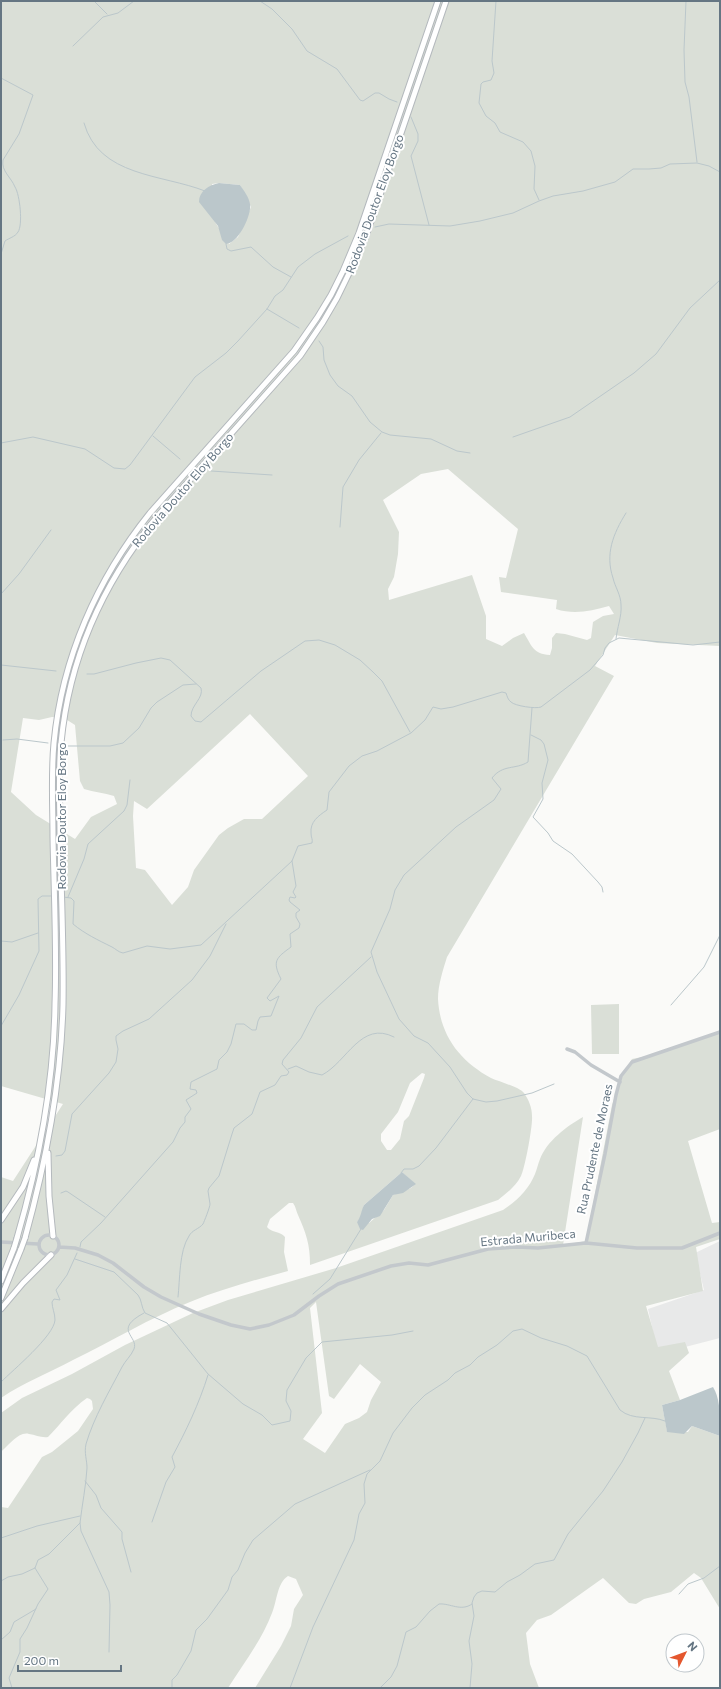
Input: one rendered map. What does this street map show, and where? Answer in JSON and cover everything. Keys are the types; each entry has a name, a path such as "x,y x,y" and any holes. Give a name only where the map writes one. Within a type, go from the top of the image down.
{"highway":[{"name":"Rodovia Doutor Eloy Borgo","path":"1,1281 14,1248 29,1196 41,1140 51,1070 55,1006 53,757 61,698 77,641 101,587 132,536 150,513 290,356 310,329 331,295 359,234 438,1"},
{"name":"Rodovia Doutor Eloy Borgo","path":"1,1298 25,1238 39,1186 48,1141 59,1064 63,1006 60,757 68,700 84,643 107,590 138,541 156,518 300,356 320,328 337,298 353,268 366,236 446,1"},
{"path":"1,1220 23,1187 41,1140"},
{"path":"48,1141 49,1196 53,1236"},
{"path":"1,1309 23,1283 51,1255"}],"street":[{"name":"Rua Prudente de Moraes","path":"586,1243 621,1076 632,1062 720,1032"},
{"path":"567,1049 575,1052 591,1065 620,1082"},
{"name":"Estrada Muribeca","path":"59,1247 75,1248 98,1255 114,1264 144,1287 161,1297 199,1314 231,1325 250,1329 269,1325 294,1315 338,1284 391,1266 409,1263 428,1265 488,1249 517,1247 538,1248 586,1243 637,1248 682,1248 720,1233"},
{"path":"43,1236 53,1236 57,1240 59,1247 56,1252 51,1255 42,1253 38,1244 43,1236"},
{"path":"1,1242 38,1244"}],"shaded area":[{"path":"1,1 720,1 720,646 657,643 615,635 595,666 614,676 447,957 439,988 438,999 443,1025 447,1036 461,1055 470,1064 491,1078 522,1091 529,1101 532,1121 525,1165 519,1180 498,1200 310,1265 305,1233 294,1204 289,1203 270,1219 267,1227 285,1237 284,1252 288,1271 226,1289 175,1308 27,1383 1,1398 1,1177 13,1181 63,1104 1,1086","holes":["219,183 240,185 251,207 238,237 229,244 215,222 212,184","448,469 518,529 506,578 499,577 501,592 557,600 556,609 569,612 589,611 609,606 614,614 603,616 593,622 591,638 587,640 556,633 552,638 550,655 536,651 524,633 513,638 502,646 486,639 486,616 472,575 389,600 388,589 394,577 398,554 399,532 383,500 421,474","250,714 308,776 262,819 244,819 219,835 194,870 188,887 172,905 145,870 136,868 133,816 134,801 147,809","52,717 64,718 75,725 80,781 84,789 114,796 117,804 91,817 75,839 36,815 11,792 23,718 39,720","422,1073 425,1074 409,1116 404,1121 400,1139 391,1150 387,1150 381,1141 381,1134 398,1112 410,1083","402,1172 415,1184 411,1188 393,1195 384,1210 369,1223 357,1222 361,1217 364,1205"]},
{"path":"219,183 240,185 250,204 249,215 243,228 231,243 226,244 222,240 218,226 199,202 199,198 205,189"},
{"path":"619,1004 619,1054 592,1054 591,1005"},
{"path":"720,1031 720,1129 688,1141 712,1223 720,1222 720,1239 696,1247 703,1291 646,1306 658,1347 685,1342 689,1353 669,1371 680,1400 662,1405 667,1431 688,1432 692,1426 720,1436 720,1609 701,1578 694,1573 671,1592 644,1599 636,1604 629,1603 603,1578 551,1615 537,1620 526,1633 530,1664 539,1688 255,1688 281,1646 291,1626 294,1609 303,1595 296,1579 288,1576 284,1579 279,1588 272,1613 263,1633 228,1688 1,1688 1,1507 8,1508 42,1457 52,1452 78,1431 93,1409 92,1401 87,1398 71,1412 48,1437 32,1434 21,1435 1,1452 1,1413 22,1398 72,1374 125,1345 193,1313 228,1300 336,1268 503,1210 518,1199 526,1190 535,1174 543,1152 552,1140 564,1129 583,1117 563,1245 586,1241 612,1105 622,1076 632,1059 652,1055","holes":["316,1302 329,1396 334,1399 360,1364 381,1382 371,1400 367,1412 359,1418 345,1424 325,1453 303,1439 322,1413 310,1308"]},
{"path":"402,1172 416,1184 403,1193 393,1195 380,1216 372,1219 363,1230 360,1229 357,1222 364,1205"},
{"path":"720,1241 720,1338 658,1354 648,1309 704,1290 695,1253"},
{"path":"713,1387 719,1404 720,1436 692,1426 684,1434 667,1432 662,1405 680,1400"}],"waterway":[{"path":"94,1 107,14"},
{"path":"73,46 103,17 118,13 134,1"},
{"path":"260,1 272,9 292,29 307,51 337,69 360,100 363,101 375,93 379,93 397,102"},
{"path":"496,1 492,61 494,73 491,80 481,84 479,103 486,116 495,123 500,132 523,142 531,151 535,166 534,189 539,200"},
{"path":"686,1 684,50 685,82 689,97 697,162"},
{"path":"1,78 33,95 19,134 3,160 3,167 17,191 21,217 20,228 17,234 5,241 1,254"},
{"path":"411,117 418,134 418,141 411,156 429,225"},
{"path":"84,123 92,141 103,154 118,164 134,171 205,191"},
{"path":"375,227 389,224 450,226 480,221 513,213 553,196 583,191 615,182 633,169 661,168 670,164 697,163 709,166 720,172"},
{"path":"1,443 33,437 85,449 114,468 125,469 130,465 195,377 226,353 238,341 267,309 275,296 283,290 298,267 315,254 348,236"},
{"path":"226,244 227,249 231,251 251,247 273,267 291,277"},
{"path":"513,437 570,417 634,373 656,354 690,308 720,280"},
{"path":"267,309 299,328"},
{"path":"319,341 323,347 324,360 330,375 338,386 352,396 370,422 382,432 390,435 431,439 457,451 470,453"},
{"path":"340,527 343,487 359,460 381,433"},
{"path":"153,436 180,459"},
{"path":"211,471 272,475"},
{"path":"616,639 621,605 611,569 610,552 614,536 626,513"},
{"path":"1,594 19,574 51,530"},
{"path":"63,897 71,898 74,901 73,924 87,934 121,953 147,946 170,949 201,945 292,861 298,846 312,843 311,829 313,822 327,810 329,792 349,766 362,756 377,751 411,733 425,720 433,707 441,709 453,707 502,692 506,693 509,700 517,705 535,708 541,707 590,670 603,655 605,648 609,643 619,638 693,645 720,642"},
{"path":"87,674 94,674 161,658 170,660 201,688 201,695 193,708 191,716 195,721 201,722 261,671 305,641 319,640 335,645 360,660 382,681 410,732"},
{"path":"1,665 56,671"},
{"path":"67,746 110,746 123,743 139,728 151,708 157,702 183,685 196,684"},
{"path":"532,708 528,762 505,769 496,774 492,778 501,789 494,800 456,827 404,875 395,890 390,909 371,952 377,972 399,1019 414,1036 428,1043 450,1067 467,1093 473,1099 486,1102 497,1101 532,1093 554,1084"},
{"path":"531,735 541,740 544,744 548,760 542,783 543,799 533,817 548,833 553,841 572,854 598,882 602,887 603,892"},
{"path":"3,740 17,739 48,743"},
{"path":"68,897 84,859 88,844 124,811 127,805 130,780"},
{"path":"80,1247 81,1242 101,1223 173,1142 180,1128 185,1122 185,1117 191,1109 186,1100 197,1093 196,1090 190,1089 191,1082 217,1069 219,1060 227,1052 231,1044 236,1024 244,1024 252,1030 256,1030 260,1017 271,1016 279,996 270,1001 267,998 281,979 276,964 277,960 291,947 290,934 299,928 300,924 296,917 296,913 300,910 289,900 290,897 296,897 293,892 296,886 292,861"},
{"path":"1,1026 19,995 39,951 38,899 42,896 52,896"},
{"path":"56,1156 62,1155 65,1151 72,1114 109,1073 116,1062 118,1049 116,1036 123,1031 149,1019 192,980 210,956 226,924"},
{"path":"1,941 12,942 38,933"},
{"path":"671,1005 704,967 720,935"},
{"path":"178,1297 180,1266 183,1249 190,1234 204,1223 210,1204 208,1191 219,1176 234,1128 252,1114 260,1092 275,1085 281,1076 287,1075 289,1072 282,1064 283,1060 301,1038 317,1007 371,957"},
{"path":"288,1069 296,1066 309,1072 322,1075 331,1069 363,1038 372,1034 382,1033 394,1037"},
{"path":"401,1173 404,1169 413,1169 419,1166 436,1148 473,1099"},
{"path":"61,1193 66,1191 68,1192 105,1217"},
{"path":"313,1294 330,1279 361,1229"},
{"path":"1,1382 41,1343 53,1327 55,1315 52,1302 54,1299 60,1300 56,1290 67,1275 77,1253"},
{"path":"75,1259 114,1272 138,1295 145,1313 167,1323 208,1374 243,1404 262,1415 272,1425 290,1421 291,1411 286,1401 287,1390 306,1358 322,1342 392,1335 413,1331"},
{"path":"109,1652 109,1592 81,1531 80,1523 87,1468 85,1447 93,1424 102,1405 123,1365 134,1349 135,1344 128,1328 135,1319 144,1313"},
{"path":"290,1688 313,1627 354,1540 359,1514 365,1503 364,1484 367,1474 380,1461 393,1433 412,1408 425,1395 448,1380 455,1373 470,1365 478,1357 497,1345 513,1331 522,1329 541,1338 567,1346 587,1356 620,1410 631,1416 654,1418 665,1421"},
{"path":"152,1522 166,1482 175,1467 172,1457 192,1417 208,1375"},
{"path":"470,1688 472,1664 469,1641 474,1616 472,1603 474,1597 477,1593 482,1591 495,1592 507,1582 535,1564 554,1560 568,1534 603,1491 622,1462 645,1418"},
{"path":"172,1688 172,1680 177,1675 191,1651 196,1630 207,1619 228,1590 232,1577 238,1570 245,1553 253,1540 295,1504 370,1470"},
{"path":"85,1481 96,1495 101,1508 122,1532 122,1539 131,1572"},
{"path":"1,1538 37,1526 80,1516"},
{"path":"1,1581 8,1577 22,1574 35,1568 38,1560 49,1554 80,1523"},
{"path":"679,1594 688,1584 704,1578 720,1566"},
{"path":"12,1688 9,1678 20,1652 20,1639 38,1604 48,1589 35,1568"},
{"path":"380,1688 391,1677 397,1666 406,1632 416,1627 430,1611 439,1604 460,1607 472,1604"},
{"path":"1,1640 10,1632 14,1622 36,1609"}]}
